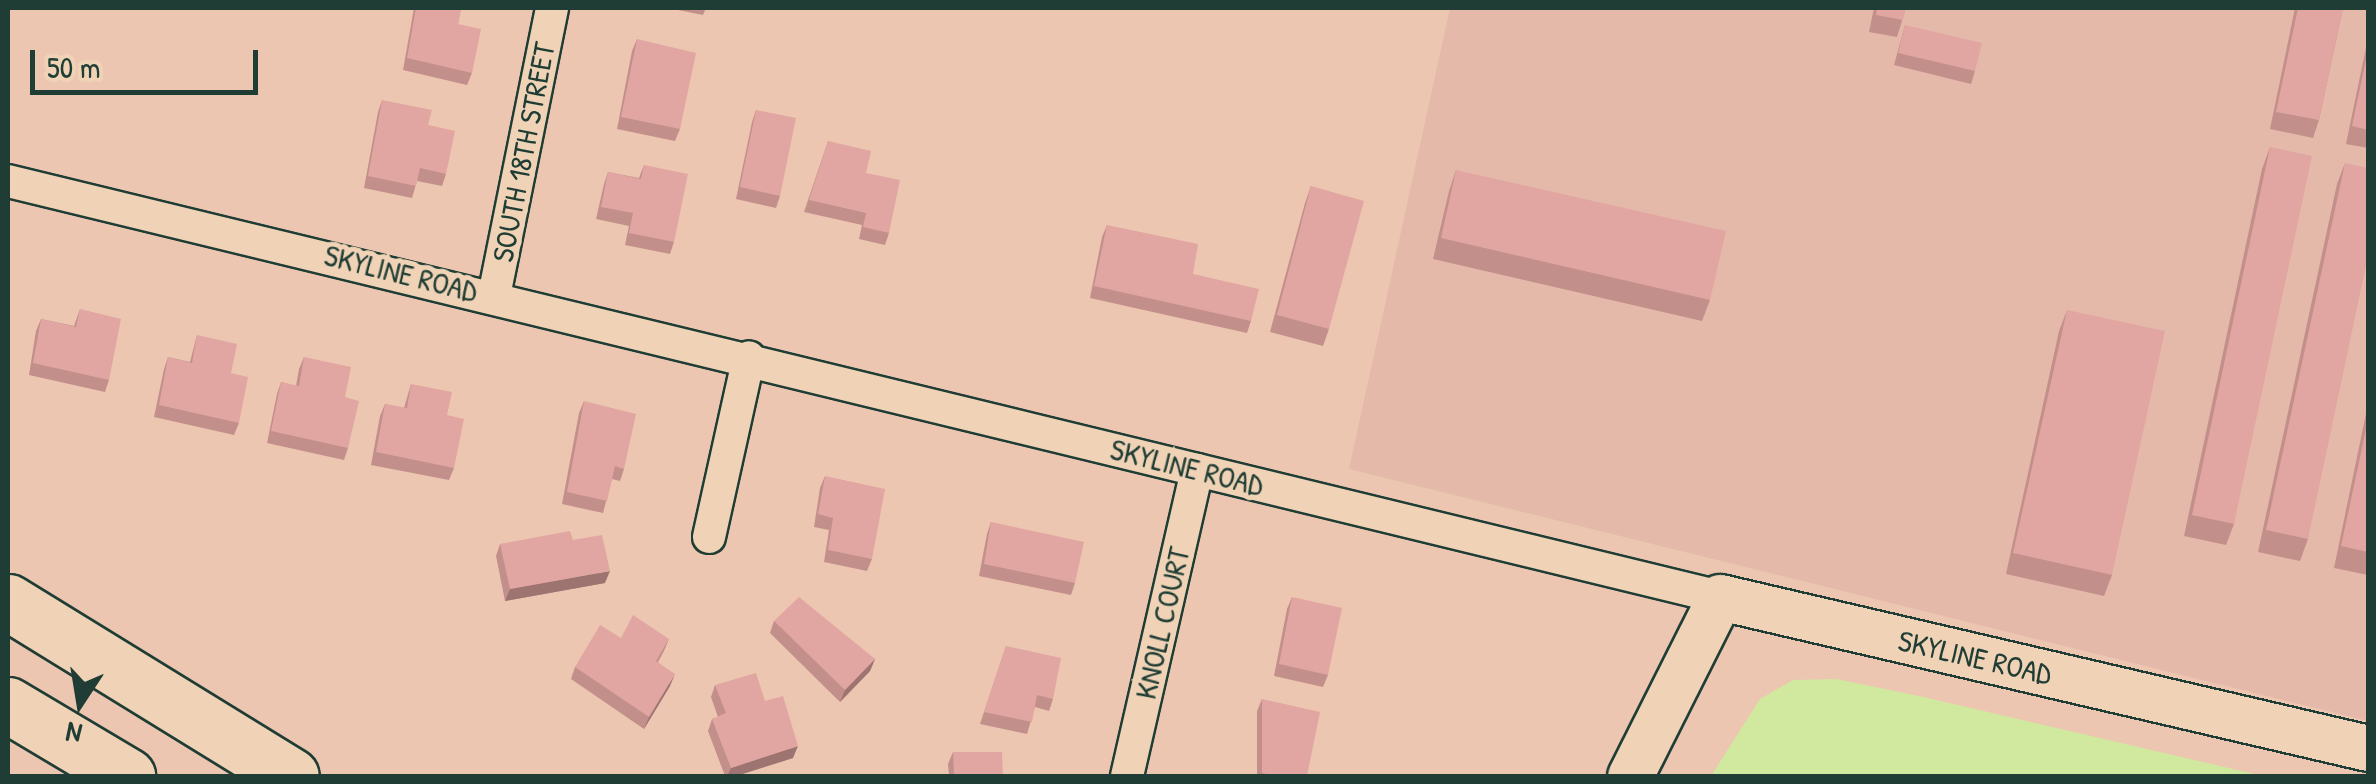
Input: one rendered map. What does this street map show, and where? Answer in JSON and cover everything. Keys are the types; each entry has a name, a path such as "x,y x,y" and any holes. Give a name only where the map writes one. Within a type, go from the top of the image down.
{"highway":[{"path":"8,602 292,776"},
{"path":"8,705 126,776"}],"main road":[{"name":"SKYLINE ROAD","path":"1720,598 2368,748"},
{"path":"1630,776 1720,598"}],"street":[{"name":"SOUTH 18TH STREET","path":"494,296 552,8"},
{"name":"SKYLINE ROAD","path":"8,181 748,357 1720,598"},
{"path":"709,537 748,357"},
{"name":"KNOLL COURT","path":"1127,776 1196,470"}],"shaded area":[{"path":"1450,8 2368,8 2368,721 1349,469"}],"green space":[{"path":"1836,679 2263,776 1711,776 1760,699 1793,680"}],"building":[{"path":"416,8 461,8 458,24 481,29 472,73 407,58"},
{"path":"1877,8 1906,8 1903,20 1876,15"},
{"path":"2298,8 2343,8 2319,120 2276,112"},
{"path":"1905,25 1982,43 1975,71 1898,53"},
{"path":"637,39 696,53 680,129 621,117"},
{"path":"2368,50 2368,130 2352,126"},
{"path":"382,100 432,110 428,125 455,131 446,174 420,168 416,186 368,176"},
{"path":"756,110 796,118 780,196 740,187"},
{"path":"828,141 871,151 866,173 900,180 889,233 863,227 866,213 809,200"},
{"path":"2270,147 2312,156 2234,524 2192,515"},
{"path":"2345,163 2368,168 2368,256 2308,539 2266,530"},
{"path":"644,165 688,174 674,242 629,233 633,213 601,207 608,172 641,179"},
{"path":"1456,170 1726,231 1710,300 1441,238"},
{"path":"1311,186 1364,201 1329,329 1277,315"},
{"path":"1107,225 1198,244 1193,274 1259,289 1251,321 1094,286"},
{"path":"80,309 121,319 109,380 33,363 41,319 76,327"},
{"path":"2067,310 2165,331 2112,575 2013,553"},
{"path":"197,335 237,344 231,373 248,377 239,423 159,405 168,357 192,363"},
{"path":"304,357 351,367 345,397 359,401 348,448 271,431 281,382 299,386"},
{"path":"411,384 452,392 447,415 464,419 454,468 376,452 385,404 407,408"},
{"path":"584,401 636,414 624,469 615,466 607,501 567,492"},
{"path":"2368,420 2368,552 2341,546"},
{"path":"825,476 885,489 872,559 828,550 833,518 818,514"},
{"path":"991,522 1084,542 1075,583 984,564"},
{"path":"570,531 573,540 602,535 610,571 510,589 500,544"},
{"path":"799,597 875,659 845,690 774,621"},
{"path":"1292,597 1342,608 1328,675 1279,664"},
{"path":"633,615 669,639 656,661 675,674 649,717 575,667 600,625 621,638"},
{"path":"1006,646 1061,658 1053,699 1037,695 1032,722 984,712"},
{"path":"756,673 765,701 783,696 798,746 731,768 712,719 726,713 715,685"},
{"path":"1262,699 1320,712 1307,776 1262,773"},
{"path":"953,752 1002,752 1003,776 954,776"}]}
